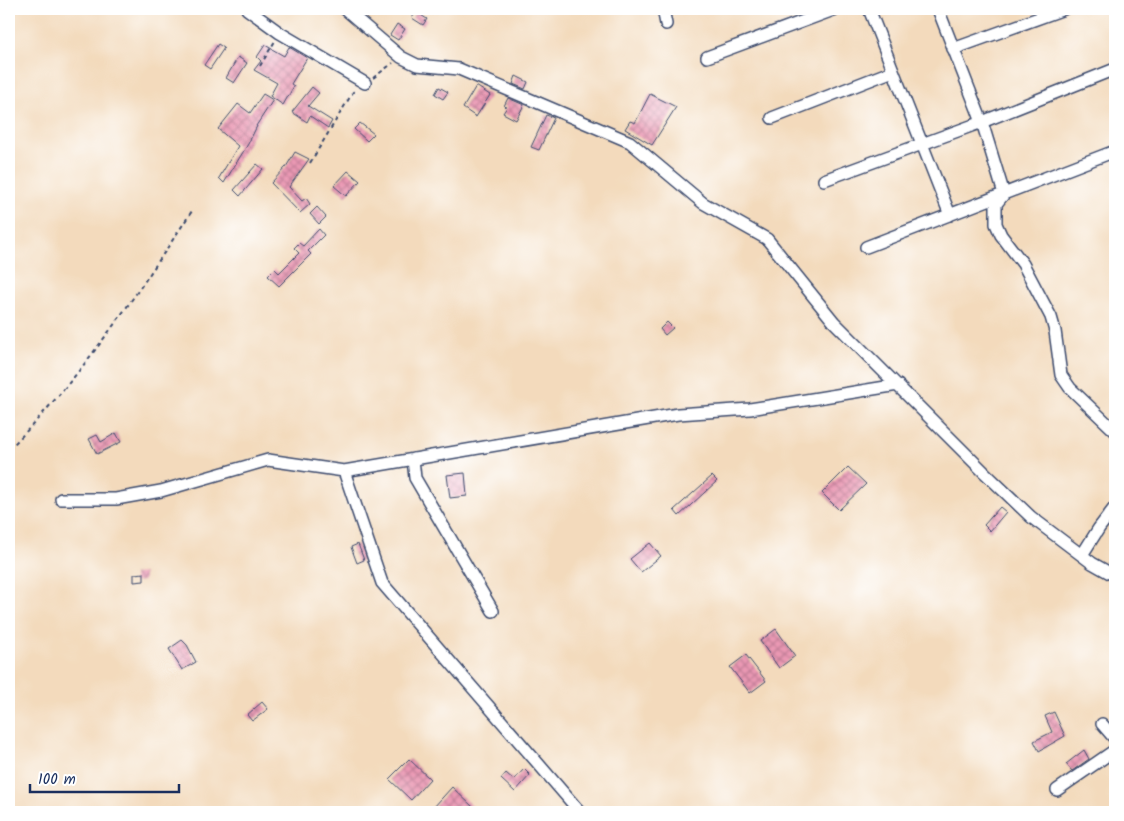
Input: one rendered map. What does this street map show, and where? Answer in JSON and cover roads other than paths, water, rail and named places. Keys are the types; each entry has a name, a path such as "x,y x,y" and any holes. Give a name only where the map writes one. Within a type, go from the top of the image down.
{"street":[{"path":"247,9 280,32 365,83"},
{"path":"345,9 401,57 417,65 459,70 630,142 703,203 767,239 834,322 985,473 1031,517 1082,555 1115,576"},
{"path":"663,9 666,24"},
{"path":"707,57 836,9"},
{"path":"869,9 921,145 950,214"},
{"path":"938,9 982,122 1004,194"},
{"path":"953,49 1064,9"},
{"path":"824,180 982,122 1115,69"},
{"path":"772,118 893,71"},
{"path":"866,247 1115,151"},
{"path":"1004,194 996,204 996,224 1001,235 1023,264 1051,317 1055,331 1061,374 1070,388 1115,431"},
{"path":"61,499 116,499 152,492 268,460 344,471 678,414 750,408 898,385"},
{"path":"413,459 416,478 493,611"},
{"path":"344,471 382,583 580,812"},
{"path":"1082,555 1115,507"},
{"path":"1102,724 1115,739"},
{"path":"1057,790 1115,750"}]}
